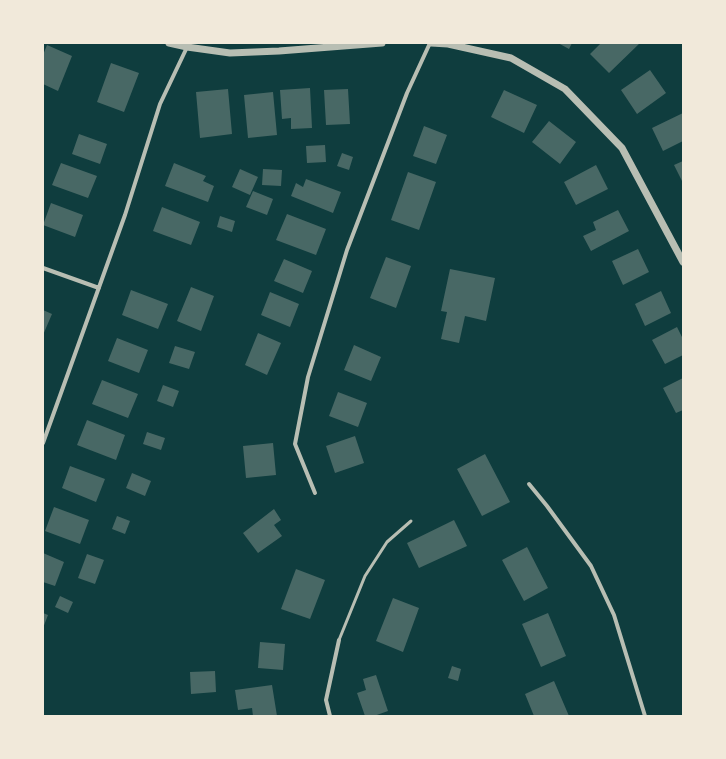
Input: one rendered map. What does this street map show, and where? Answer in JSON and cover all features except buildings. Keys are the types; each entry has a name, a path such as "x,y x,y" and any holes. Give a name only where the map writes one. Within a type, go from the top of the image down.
{"street":[{"path":"169,43 223,52 248,52 382,43"},
{"path":"315,493 295,444 308,377 346,250 407,93 430,43 448,44 511,58 565,89 622,148 683,262"},
{"path":"43,443 125,215 160,104 188,45"},
{"path":"43,268 99,288"},
{"path":"528,484 547,506 591,566 614,615 645,716"},
{"path":"330,716 326,700 339,640"}],"lane":[{"path":"339,640 365,576 387,542 411,521"}]}
